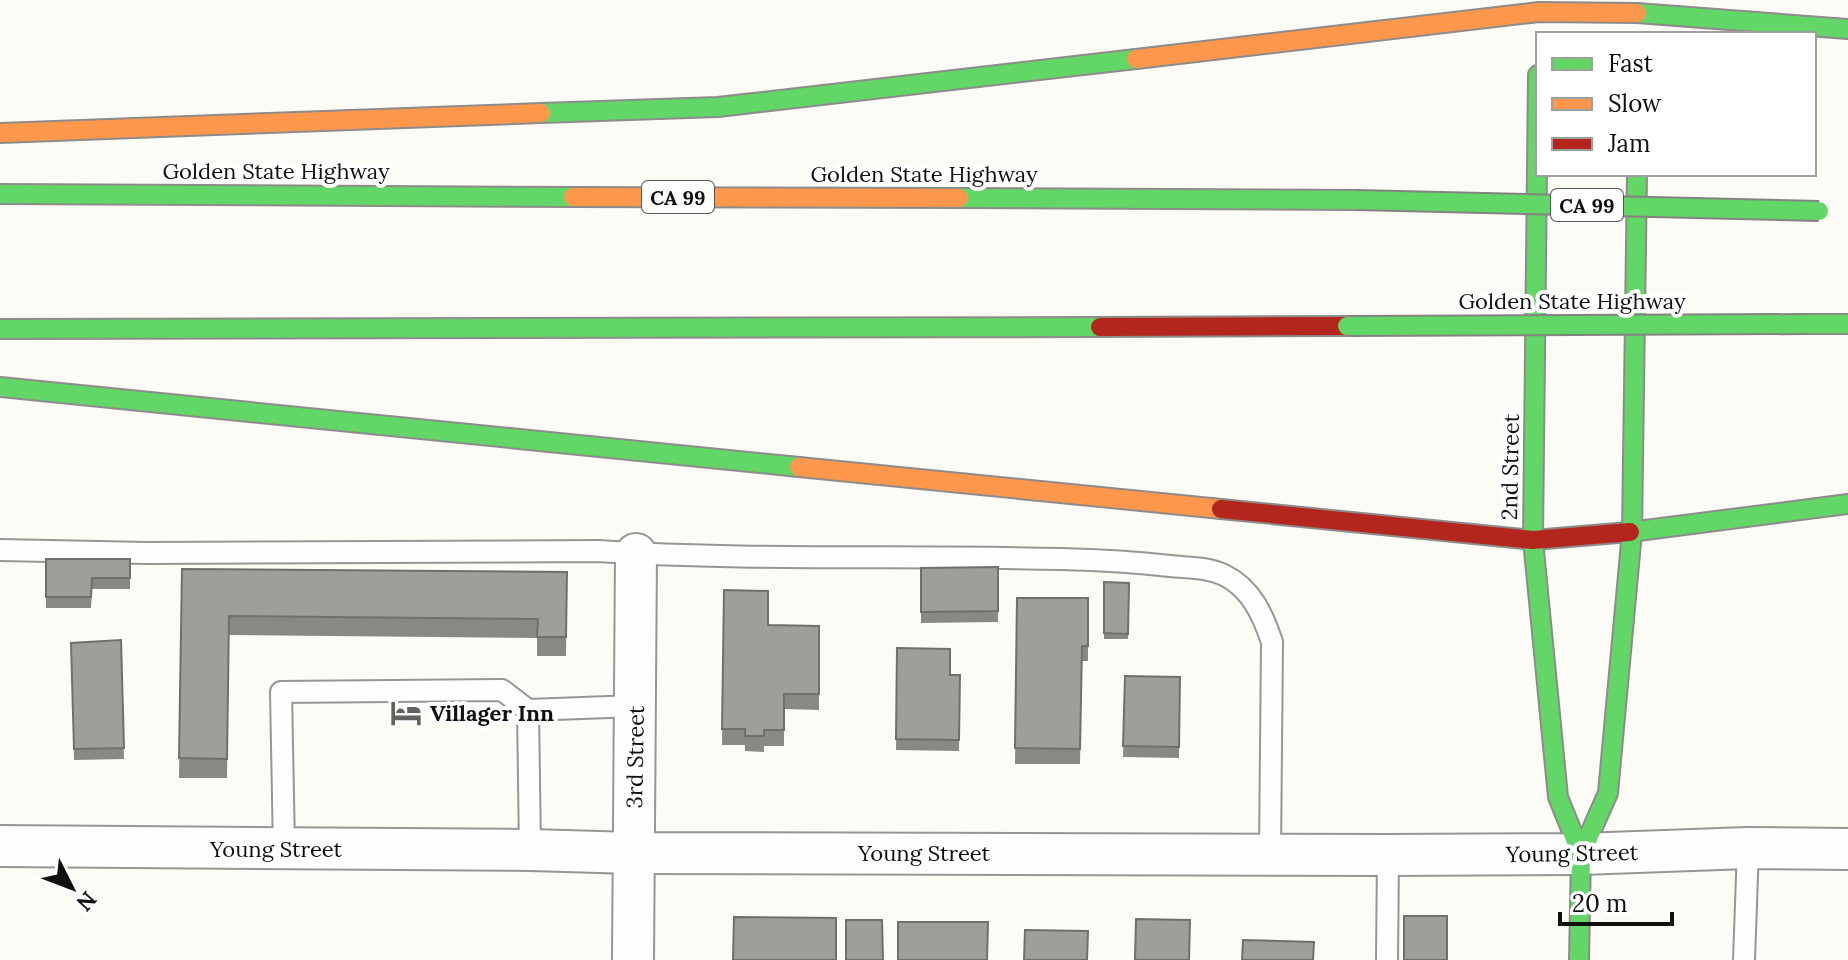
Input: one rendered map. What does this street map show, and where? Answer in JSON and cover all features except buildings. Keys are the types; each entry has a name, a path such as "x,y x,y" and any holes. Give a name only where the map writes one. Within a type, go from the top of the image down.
{"main road":[{"path":"1538,32 1540,6"},
{"path":"0,133 718,107 1540,6 1638,6 1848,29"},
{"path":"1638,6 1639,32"},
{"name":"2nd Street","path":"1537,176 1533,540 1558,797 1581,854"},
{"name":"2nd Street","path":"1579,960 1581,854 1608,793 1632,532 1637,176"},
{"name":"Golden State Highway","path":"0,194 1356,200 1826,211"},
{"name":"Golden State Highway","path":"0,329 1848,324"},
{"path":"0,387 1533,540 1632,532 1848,504"}],"street":[{"name":"3rd Street","path":"633,960 636,554"},
{"name":"Young Street","path":"0,846 634,853 1388,855 1848,849"}],"lane":[{"path":"0,550 147,553 598,551 1096,560 1209,570 1225,576 1250,595 1272,642 1270,854"},
{"path":"284,849 281,692 502,690 528,710 636,706"},
{"path":"528,710 530,850"},
{"path":"1744,960 1748,848"},
{"path":"1387,960 1388,855"}],"traffic: fast":[{"path":"1637,13 1848,29"},
{"path":"541,113 718,107 1136,59"},
{"path":"1537,176 1533,540 1558,797 1581,854 1579,960"},
{"path":"1581,854 1608,793 1632,532 1637,176"},
{"path":"0,194 573,197"},
{"path":"959,198 1356,200"},
{"path":"1356,200 1819,211"},
{"path":"1807,324 1848,324"},
{"path":"1347,326 1807,324"},
{"path":"0,329 1100,327"},
{"path":"0,387 799,467"},
{"path":"1630,532 1848,504"}],"traffic: slow":[{"path":"1136,59 1539,12 1637,13"},
{"path":"0,133 541,113"},
{"path":"573,197 959,198"},
{"path":"799,467 1221,509"}],"traffic: jam":[{"path":"1100,327 1347,326"},
{"path":"1221,509 1533,540 1630,532"}],"place":[{"name":"Villager Inn","path":"406,713"}]}
